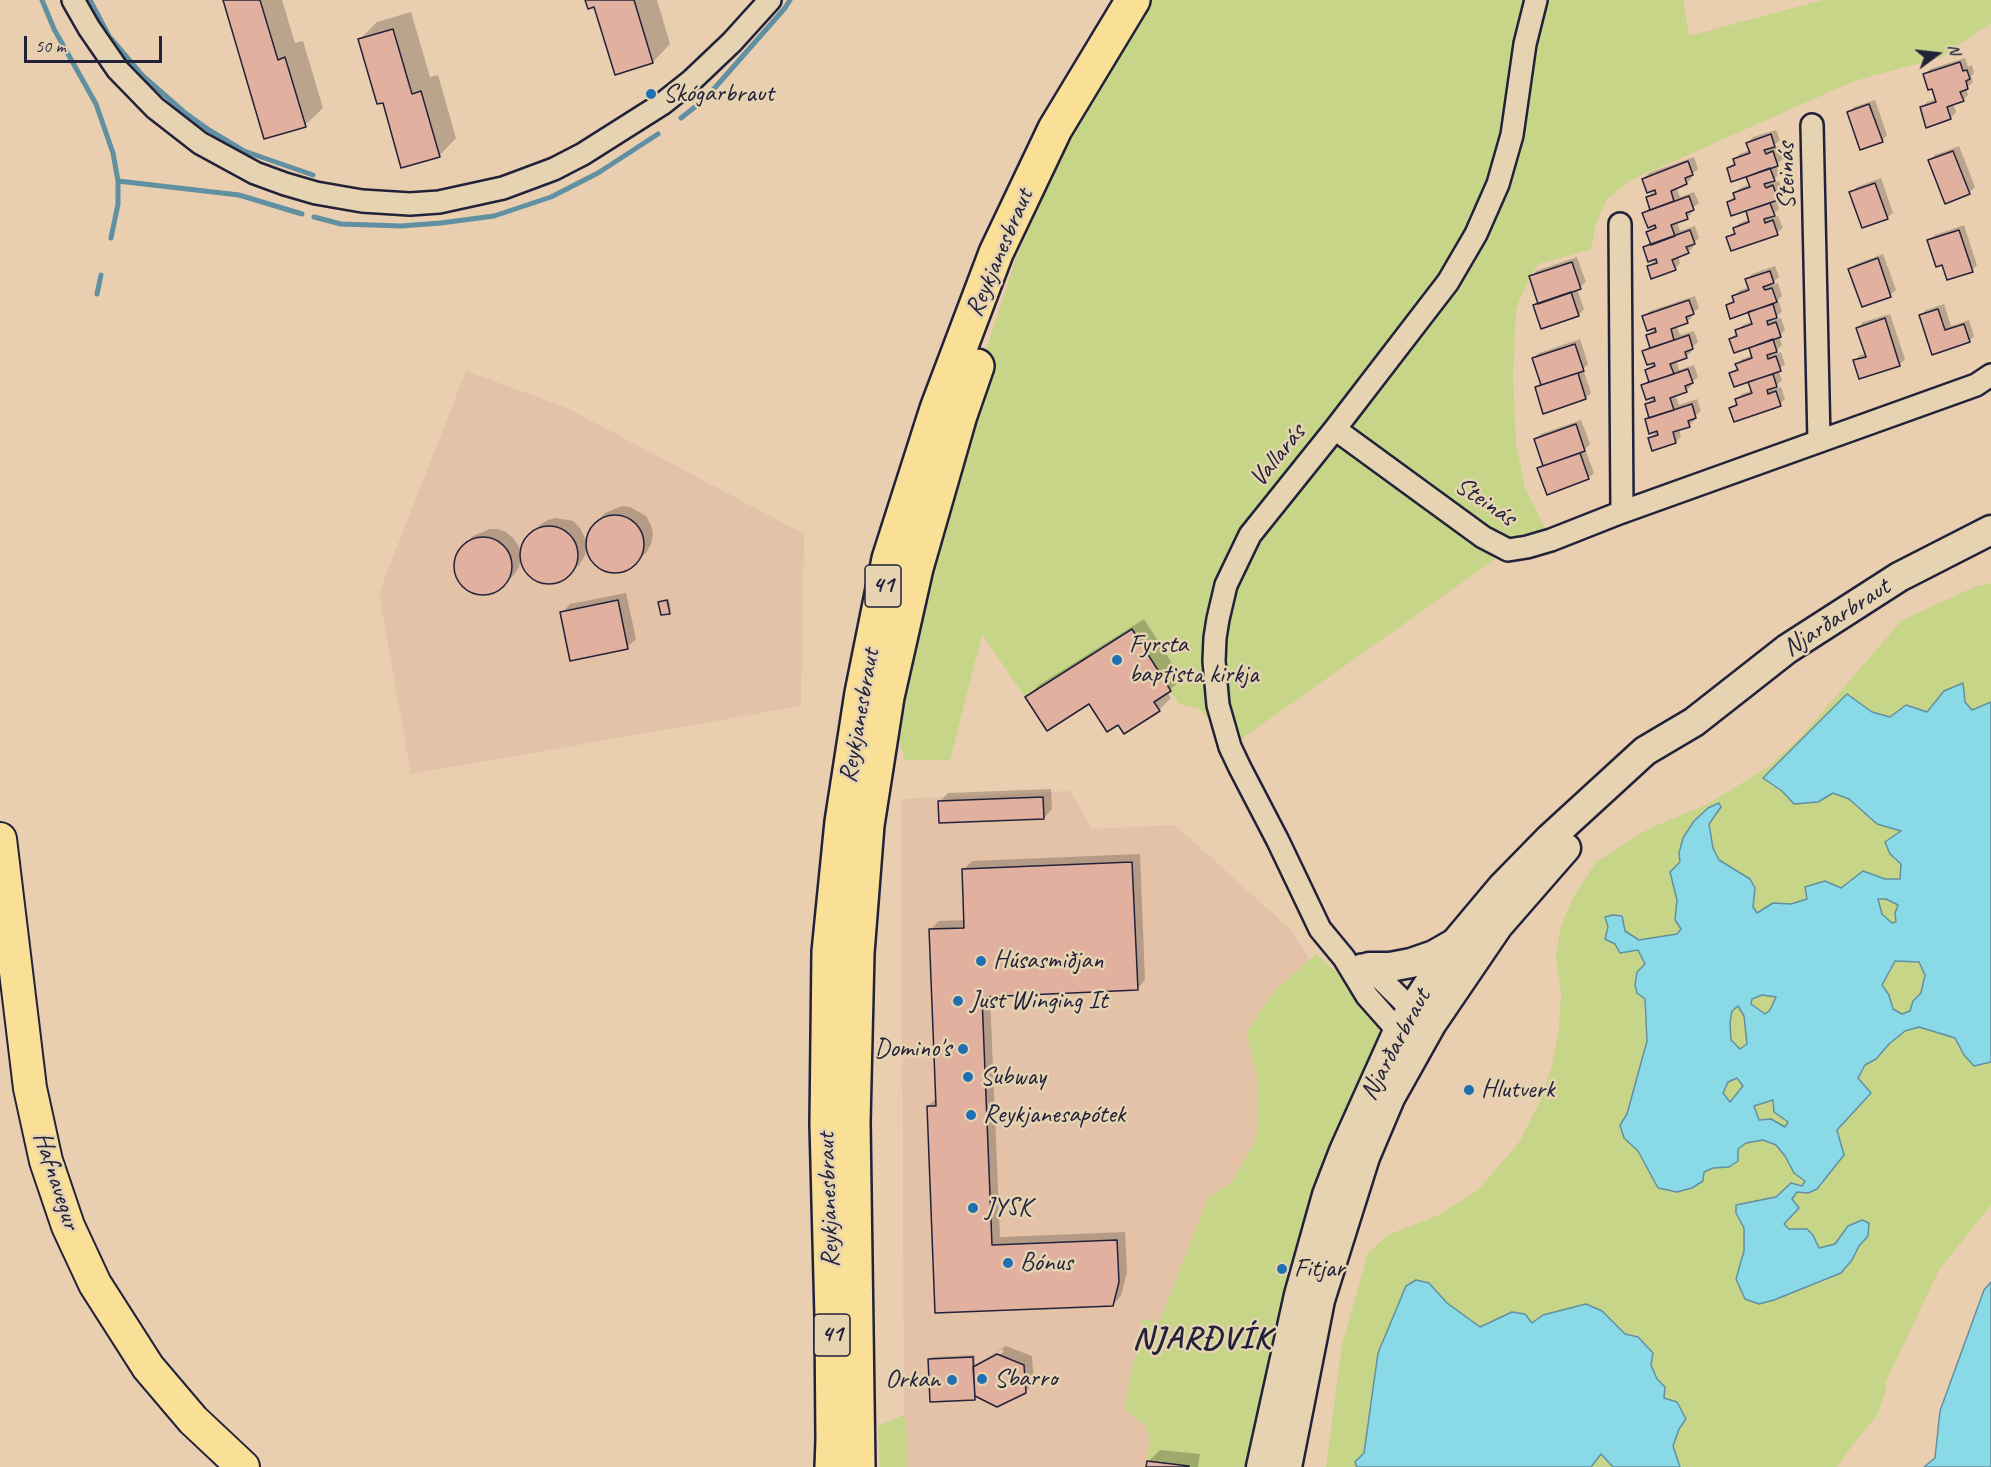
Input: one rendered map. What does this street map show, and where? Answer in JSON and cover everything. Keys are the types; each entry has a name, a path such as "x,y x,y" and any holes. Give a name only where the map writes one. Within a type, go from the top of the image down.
{"highway":[{"name":"Reykjanesbraut","path":"832,1467 832,1317 827,1124 829,952 842,822 862,693 889,560 938,409 996,253 1055,129 1128,8"},
{"name":"Reykjanesbraut","path":"858,1467 853,1122 857,953 867,825 887,697 916,568 960,415 1014,260 1128,8"}],"main road":[{"name":"Njarðarbraut","path":"1287,1467 1320,1300 1365,1158 1390,1098 1415,1027 1548,867 1600,812 1658,759 1694,722 1786,649 1899,577 1991,530"},
{"name":"Njarðarbraut","path":"1261,1467 1299,1295 1327,1195 1344,1151 1415,1027 1455,943 1502,887 1598,792 1645,751 1694,722"},
{"name":"Hafnavegur","path":"0,839 30,1088 46,1161 69,1226 95,1284 148,1367 193,1420 243,1467"},
{"path":"1357,963 1390,967 1411,963 1434,955 1455,943"}],"street":[{"path":"73,0 98,42 124,76 155,108 200,143 255,173 285,184 316,193 362,201 410,204 439,202 503,188 554,169 583,154 662,104 691,81 732,42 770,0"},
{"name":"Vallarás","path":"1415,1027 1357,963 1320,929 1230,747 1218,705 1214,661 1216,628 1232,569 1259,522 1335,429 1448,282 1476,234 1498,184 1512,135 1525,44 1536,0"},
{"name":"Steinás","path":"1812,125 1819,441"},
{"path":"1620,224 1622,512"},
{"name":"Steinás","path":"1335,429 1484,537 1508,550 1551,540 1622,512 1976,385 1991,375"}],"shaded area":[{"path":"466,371 567,408 804,534 801,706 411,774 379,593"},
{"path":"1070,791 1092,829 1175,825 1291,930 1309,959 1273,992 1246,1033 1258,1081 1258,1127 1254,1144 1231,1183 1208,1199 1159,1322 1141,1319 1142,1338 1133,1363 1126,1410 1145,1425 1150,1441 1146,1467 908,1467 904,1415 901,799"}],"green space":[{"path":"1134,0 1683,0 1689,36 1823,0 1991,0 1991,23 1941,57 1854,81 1631,180 1607,199 1596,223 1591,249 1538,264 1529,278 1516,309 1513,377 1516,443 1525,488 1551,540 1508,550 1230,747 1199,708 1179,704 1132,629 1025,697 982,634 950,760 905,760 887,697 916,568 1015,261 1122,16"},
{"path":"1991,583 1991,702 1972,710 1965,702 1962,684 1944,691 1927,712 1906,705 1890,717 1872,712 1847,695 1764,779 1782,791 1794,804 1818,802 1833,793 1849,799 1877,824 1902,831 1890,854 1901,864 1900,880 1885,879 1863,871 1841,888 1825,881 1805,887 1807,899 1791,904 1773,903 1757,913 1753,907 1755,888 1750,879 1719,860 1713,848 1708,808 1694,821 1683,838 1675,887 1677,900 1675,919 1681,929 1677,935 1639,940 1624,931 1625,923 1605,918 1608,927 1605,939 1638,950 1645,965 1644,1012 1647,1041 1627,1114 1620,1125 1624,1138 1638,1151 1649,1172 1704,1172 1713,1168 1729,1167 1738,1149 1746,1143 1763,1140 1776,1145 1794,1173 1805,1181 1802,1186 1791,1183 1776,1197 1736,1205 1736,1213 1744,1227 1744,1251 1736,1279 1745,1299 1759,1304 1826,1281 1852,1260 1859,1246 1868,1236 1848,1226 1835,1244 1819,1248 1813,1235 1789,1229 1784,1224 1792,1199 1797,1192 1808,1193 1817,1189 1823,1181 1837,1130 1871,1093 1858,1078 1865,1065 1876,1059 1905,1031 1919,1027 1955,1038 1964,1055 1974,1066 1991,1062 1991,1205 1939,1270 1886,1381 1886,1391 1877,1415 1837,1467 1680,1467 1673,1446 1679,1429 1664,1399 1665,1387 1657,1379 1651,1365 1602,1311 1557,1312 1543,1315 1532,1323 1512,1312 1480,1327 1447,1303 1429,1283 1406,1286 1364,1453 1355,1462 1357,1467 1326,1467 1342,1345 1368,1253 1388,1235 1439,1215 1478,1190 1520,1141 1540,1101 1551,1069 1559,1031 1561,993 1556,956 1561,925 1573,898 1596,862 1648,829 1706,805 1767,768 1801,737 1902,620 1977,586"},
{"path":"1878,899 1886,899 1898,905 1895,913 1896,922 1892,923 1882,914"},
{"path":"1316,954 1345,979 1375,1019 1379,1033 1377,1057 1256,1467 1146,1467 1150,1441 1145,1425 1126,1411 1126,1398 1133,1363 1142,1338 1141,1319 1159,1322 1208,1198 1231,1183 1254,1143 1258,1127 1258,1081 1246,1033 1273,992"},
{"path":"1895,961 1919,962 1925,975 1921,993 1913,1001 1910,1011 1902,1015 1893,1009 1889,995 1882,985"},
{"path":"1762,995 1776,997 1770,1010 1765,1014 1751,1005 1752,999"},
{"path":"1738,1006 1744,1016 1747,1044 1740,1049 1731,1040 1730,1023 1732,1011"},
{"path":"1737,1078 1743,1086 1730,1102 1723,1093 1728,1082"},
{"path":"1773,1100 1788,1122 1784,1127 1759,1121 1753,1106"},
{"path":"904,1415 908,1467 880,1467 878,1426"},
{"path":"1601,1454 1610,1465 1613,1467 1591,1467"}],"water":[{"path":"1963,683 1965,702 1972,710 1991,702 1991,1062 1974,1066 1964,1055 1955,1038 1919,1027 1905,1031 1876,1059 1865,1065 1858,1078 1871,1093 1837,1130 1844,1155 1817,1189 1808,1193 1797,1192 1792,1199 1799,1208 1784,1224 1789,1229 1807,1229 1813,1235 1819,1248 1835,1244 1848,1226 1862,1220 1869,1223 1868,1236 1841,1273 1759,1304 1745,1299 1736,1279 1744,1251 1744,1228 1736,1213 1736,1205 1776,1197 1791,1183 1802,1186 1805,1181 1794,1173 1776,1145 1763,1140 1746,1143 1738,1149 1738,1161 1729,1167 1713,1168 1704,1172 1703,1181 1692,1188 1677,1192 1658,1188 1638,1151 1624,1138 1620,1125 1627,1114 1647,1041 1645,999 1637,993 1635,985 1637,972 1645,964 1638,950 1620,953 1615,944 1605,939 1608,927 1605,917 1622,916 1625,931 1639,940 1677,934 1681,929 1675,920 1677,900 1670,872 1680,862 1679,853 1683,838 1694,821 1708,808 1719,803 1721,807 1709,824 1713,848 1719,860 1750,879 1755,888 1753,907 1757,913 1773,903 1791,904 1807,899 1805,887 1825,881 1841,888 1863,871 1885,879 1900,879 1901,864 1890,854 1885,842 1901,831 1877,824 1849,799 1833,793 1818,802 1794,804 1782,791 1763,778 1847,694 1872,712 1890,717 1906,705 1927,712 1944,691","holes":["1878,899 1886,899 1898,905 1895,913 1896,922 1892,923 1882,914","1895,961 1919,962 1925,975 1921,993 1913,1001 1910,1011 1902,1014 1893,1009 1889,995 1882,985","1762,995 1776,997 1770,1010 1765,1014 1751,1004 1752,999","1738,1006 1744,1016 1747,1044 1740,1049 1731,1040 1732,1011","1737,1078 1743,1086 1730,1102 1723,1093 1728,1082","1773,1100 1774,1112 1788,1122 1785,1127 1771,1119 1759,1120 1754,1106"]},
{"path":"1416,1280 1429,1283 1447,1303 1480,1327 1512,1312 1525,1314 1532,1323 1543,1315 1586,1304 1602,1311 1625,1334 1638,1337 1653,1353 1651,1365 1657,1379 1665,1387 1664,1398 1677,1402 1686,1419 1679,1429 1673,1446 1680,1467 1613,1467 1601,1454 1591,1467 1357,1467 1355,1462 1364,1453 1378,1353 1406,1286"},
{"path":"1991,1282 1991,1467 1924,1467 1935,1458 1940,1411 1984,1290"}],"building":[{"path":"223,0 260,0 278,60 285,57 306,127 264,139"},
{"path":"585,0 634,0 653,63 615,75 594,7 588,9"},
{"path":"393,29 412,94 421,91 440,157 401,168 383,103 377,104 358,39"},
{"path":"1960,62 1963,71 1967,70 1970,79 1966,81 1968,89 1960,92 1964,101 1947,107 1951,119 1926,128 1920,107 1936,102 1932,89 1928,90 1923,74"},
{"path":"1869,104 1883,142 1860,150 1847,112"},
{"path":"1771,134 1775,147 1764,150 1766,154 1773,151 1778,166 1731,182 1727,168 1735,165 1733,159 1750,153 1746,143"},
{"path":"1953,151 1970,194 1945,204 1928,160"},
{"path":"1688,161 1693,175 1685,178 1687,184 1671,191 1674,201 1650,210 1646,197 1656,194 1655,190 1647,193 1642,179"},
{"path":"1770,168 1775,181 1764,184 1766,188 1773,185 1778,200 1731,216 1727,202 1735,199 1733,193 1750,187 1746,177"},
{"path":"1875,183 1888,219 1862,228 1849,192"},
{"path":"1689,196 1694,210 1686,213 1688,219 1671,225 1675,236 1651,245 1646,232 1656,228 1655,225 1648,228 1642,213"},
{"path":"1770,203 1775,216 1764,219 1765,223 1773,220 1778,235 1731,251 1726,237 1735,234 1733,228 1749,222 1746,211"},
{"path":"1690,230 1695,244 1686,247 1689,253 1672,260 1676,270 1651,279 1647,266 1657,263 1656,259 1648,262 1643,247"},
{"path":"1959,230 1973,272 1947,280 1942,265 1936,267 1927,240"},
{"path":"1878,258 1891,297 1862,307 1848,269"},
{"path":"1572,262 1581,289 1538,304 1529,276"},
{"path":"1770,271 1774,283 1763,287 1765,290 1772,288 1777,302 1730,319 1726,305 1734,302 1732,296 1749,290 1745,279"},
{"path":"1571,292 1579,316 1541,329 1533,305"},
{"path":"1689,300 1694,314 1686,317 1688,323 1671,329 1674,340 1650,348 1646,335 1656,332 1655,328 1647,331 1642,316"},
{"path":"1773,304 1777,318 1767,321 1768,325 1776,322 1781,337 1734,353 1729,339 1737,336 1735,330 1752,324 1748,312"},
{"path":"1938,309 1945,330 1964,324 1970,342 1932,355 1919,315"},
{"path":"1885,318 1900,366 1859,379 1853,360 1866,357 1856,328"},
{"path":"1689,335 1693,349 1685,352 1687,358 1670,364 1674,374 1649,382 1645,370 1655,366 1654,363 1647,365 1642,351"},
{"path":"1773,339 1777,352 1767,355 1768,359 1776,356 1781,371 1734,387 1729,373 1738,370 1735,364 1752,358 1749,348"},
{"path":"1575,344 1584,371 1541,385 1532,358"},
{"path":"1688,369 1693,383 1685,386 1687,392 1670,398 1674,410 1649,418 1645,404 1655,401 1654,397 1646,400 1641,385"},
{"path":"1578,373 1586,399 1543,414 1535,387"},
{"path":"1773,374 1777,387 1767,390 1768,394 1776,391 1781,406 1734,422 1729,408 1737,405 1735,399 1752,393 1748,382"},
{"path":"1692,404 1696,418 1688,421 1690,427 1673,432 1676,443 1652,451 1648,438 1658,435 1657,431 1649,434 1645,419"},
{"path":"1576,424 1585,451 1543,466 1534,439"},
{"path":"1580,453 1589,479 1547,495 1537,468"},
{"path":"609,515 621,515 636,523 644,538 644,550 636,565 621,573 609,573 594,565 586,550 586,538 594,523"},
{"path":"543,526 555,526 570,534 578,549 578,561 570,576 555,584 543,584 528,576 520,561 520,549 528,534"},
{"path":"477,537 489,537 504,545 512,560 512,572 504,587 489,595 477,595 462,587 454,572 454,560 462,545"},
{"path":"618,600 628,649 570,661 560,612"},
{"path":"667,600 670,614 661,615 658,602"},
{"name":"Fyrsta baptista kirkja","path":"1132,629 1171,691 1154,702 1160,711 1124,734 1118,725 1107,732 1089,704 1047,731 1025,697"},
{"path":"1043,797 1044,819 939,823 938,801"},
{"path":"1132,862 1138,990 982,997 992,1245 1117,1240 1119,1282 1113,1306 935,1313 927,1106 936,1106 929,929 964,928 962,869"},
{"path":"997,1354 1024,1365 1026,1393 997,1407 975,1396 973,1367"},
{"path":"973,1357 975,1400 930,1402 928,1359"},
{"path":"1147,1461 1189,1466 1189,1467 1146,1467"}],"waterway":[{"path":"42,0 54,29 96,104 113,153 118,181 118,204 111,238"},
{"path":"90,0 109,36 143,76 184,112 244,151 313,175"},
{"path":"681,118 705,99 790,0"},
{"path":"314,217 341,224 401,226 494,216 551,197 598,173 658,134"},
{"path":"118,181 239,195 302,214"},
{"path":"97,294 101,275"}],"place":[{"name":"Skógarbraut","path":"651,94"},
{"name":"Fyrsta baptista kirkja","path":"1117,660"},
{"name":"Húsasmiðjan","path":"981,961"},
{"name":"Just Winging It","path":"958,1001"},
{"name":"Domino's","path":"963,1049"},
{"name":"Subway","path":"968,1077"},
{"name":"Hlutverk","path":"1469,1090"},
{"name":"Reykjanesapótek","path":"971,1115"},
{"name":"JYSK","path":"973,1208"},
{"name":"Bónus","path":"1008,1263"},
{"name":"Fitjar","path":"1282,1269"},
{"name":"Sbarro","path":"982,1379"},
{"name":"Orkan","path":"952,1380"}],"district":[{"name":"NJARÐVÍK","path":"1202,1340"}]}
